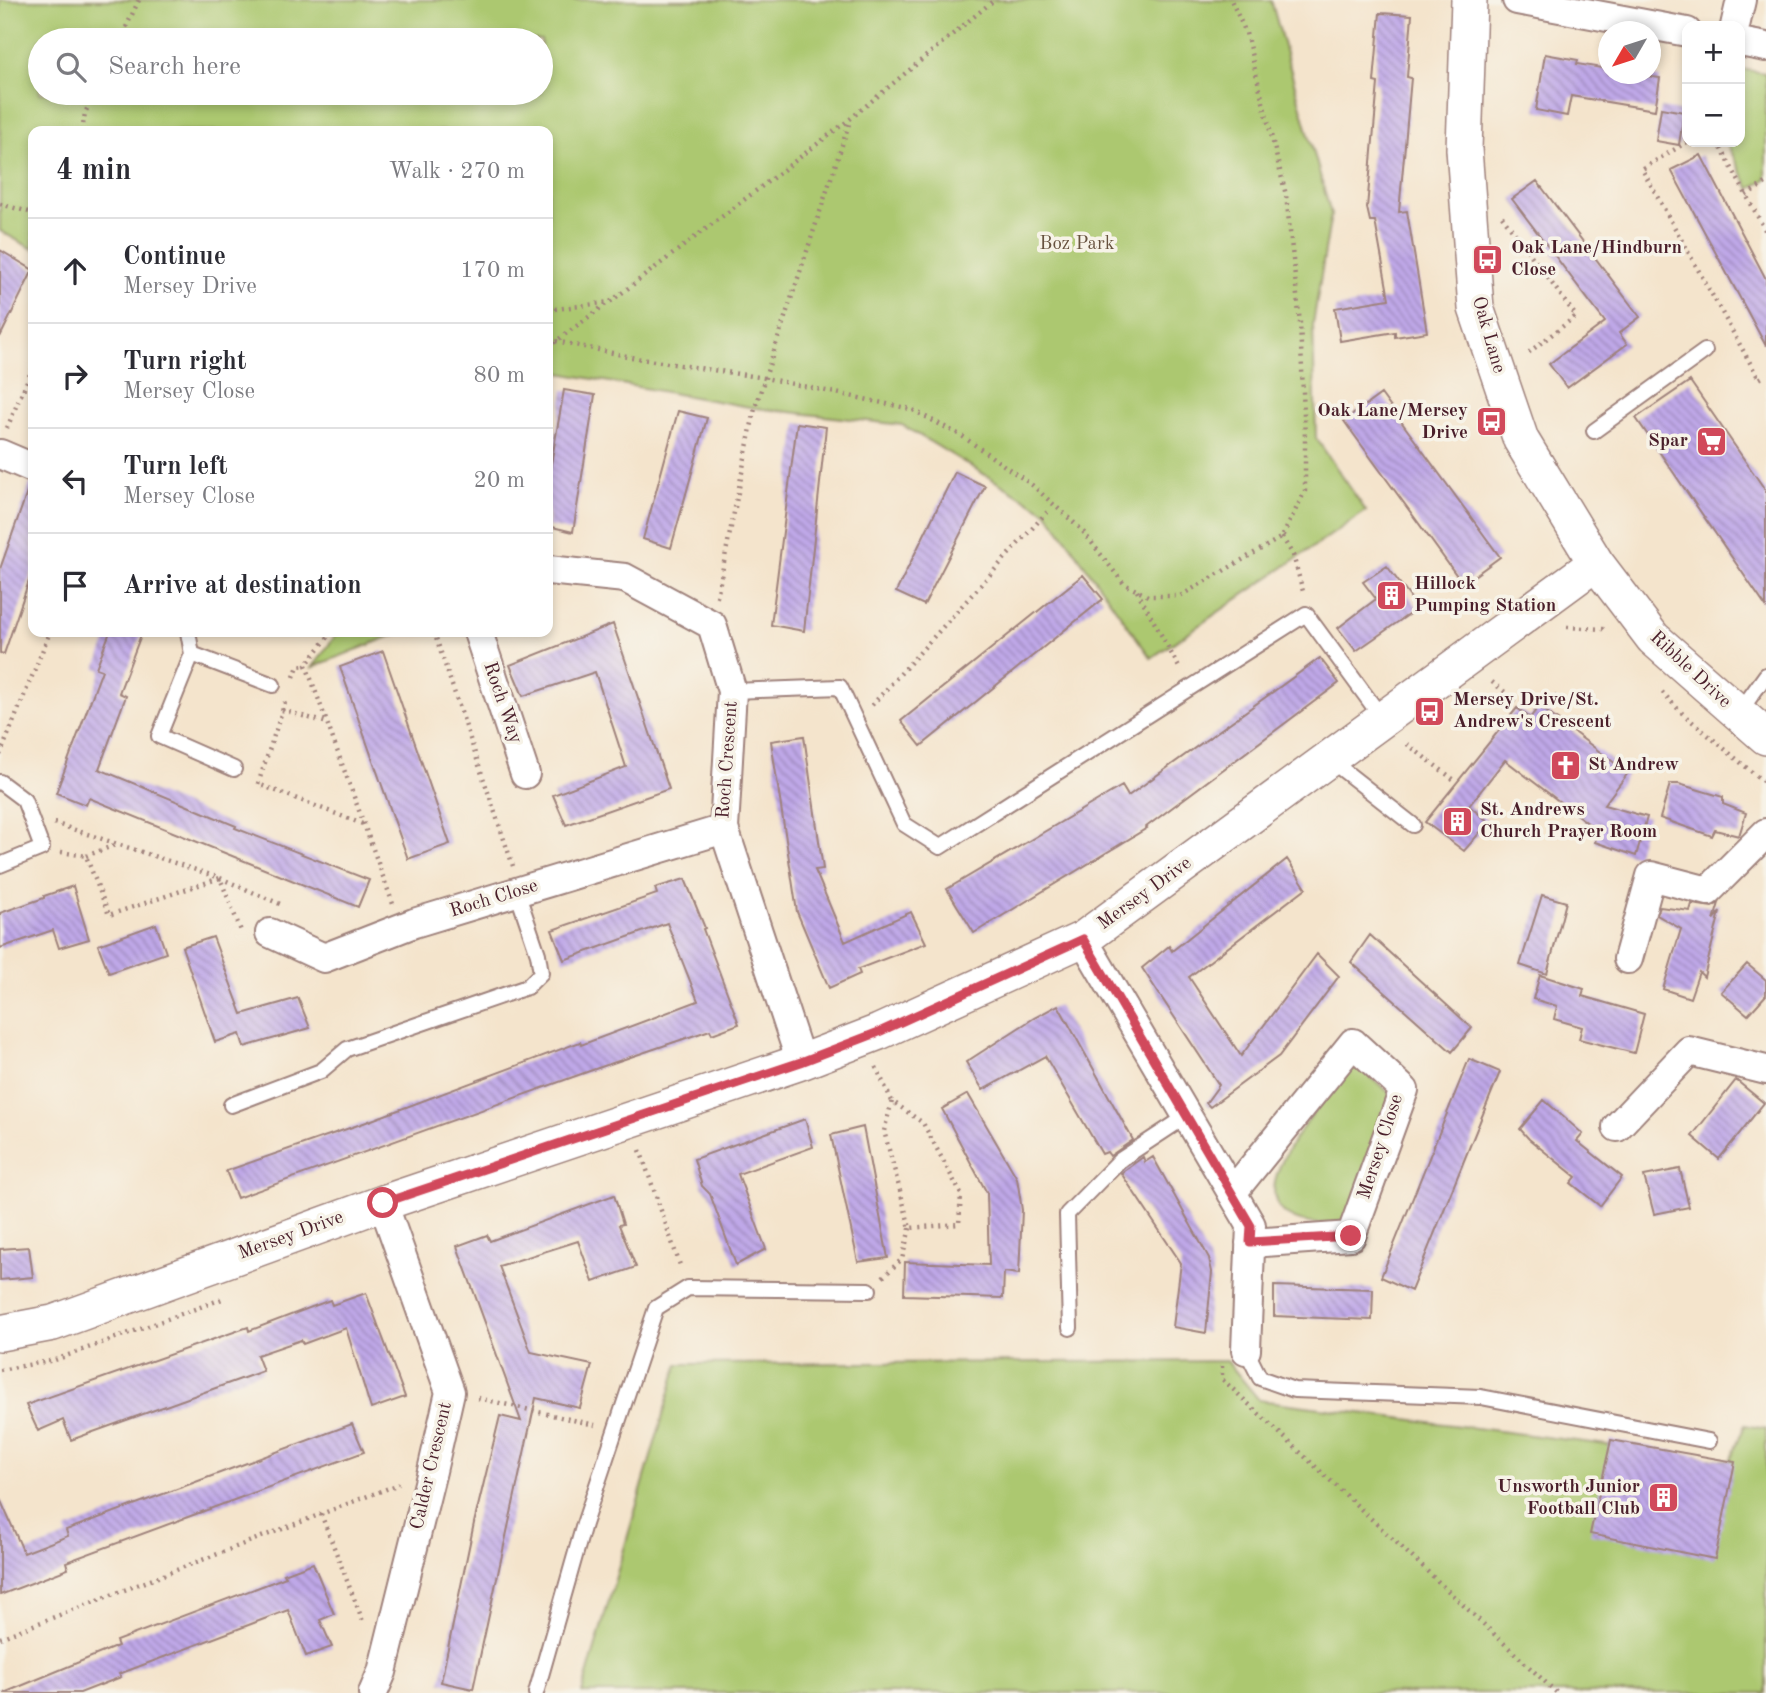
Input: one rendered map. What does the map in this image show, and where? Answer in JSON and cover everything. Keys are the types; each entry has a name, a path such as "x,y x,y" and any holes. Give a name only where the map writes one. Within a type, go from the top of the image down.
{"street":[{"name":"Oak Lane","path":"1469,0 1464,149 1476,308 1521,440 1596,563"},
{"path":"1517,0 1682,31"},
{"path":"1736,21 1741,0"},
{"path":"1745,42 1766,47"},
{"path":"3,443 28,464"},
{"name":"Ribble Drive","path":"1596,563 1653,638 1766,737"},
{"name":"Mersey Drive","path":"0,1333 53,1323 383,1203 801,1062 879,1032 1083,939 1596,563"},
{"path":"553,571 625,578 712,625"},
{"name":"Roch Crescent","path":"712,625 732,691 724,829 801,1062"},
{"name":"Roch Way","path":"480,637 525,774"},
{"name":"Roch Close","path":"270,933 324,958 401,928 724,829"},
{"path":"1628,959 1651,876 1707,891 1766,833"},
{"path":"1083,939 1251,1226 1246,1344"},
{"name":"Mersey Close","path":"1232,1193 1353,1043 1404,1090 1351,1236 1250,1242"},
{"path":"1617,1128 1689,1051 1766,1070"},
{"name":"Calder Crescent","path":"377,1683 450,1392 383,1203"}],"lane":[{"path":"1594,431 1706,351"},
{"path":"732,691 841,687 904,824 940,847 1306,614 1383,720"},
{"path":"189,637 192,654 159,736 234,769"},
{"path":"192,654 273,685"},
{"path":"1737,714 1766,675"},
{"path":"1329,759 1413,825"},
{"path":"0,782 24,800 43,848 0,864"},
{"path":"231,1105 321,1071 347,1049 527,987 541,973 520,891"},
{"path":"1070,1328 1067,1214 1120,1160 1187,1116"},
{"path":"536,1693 584,1524 656,1308 688,1288 869,1290"},
{"path":"1246,1344 1260,1378 1294,1390 1481,1397 1709,1441"}],"path":[{"path":"126,28 139,0"},
{"path":"553,343 850,119 995,0"},
{"path":"556,341 641,359 765,378 911,409 962,436 1032,485 1080,528 1124,583 1148,596 1180,596 1282,537 1305,491 1300,323 1286,195 1246,33 1231,0"},
{"path":"83,126 89,105"},
{"path":"712,625 755,408 850,119"},
{"path":"1682,145 1642,169 1759,379 1766,375"},
{"path":"1721,147 1766,232"},
{"path":"1746,195 1766,183"},
{"path":"0,204 28,212"},
{"path":"1499,211 1576,316 1528,353"},
{"path":"553,309 610,302"},
{"path":"3,443 28,380"},
{"path":"857,722 1047,512"},
{"path":"1282,537 1303,588 1306,614"},
{"path":"1137,590 1191,687"},
{"path":"0,755 48,637"},
{"path":"290,688 298,666 306,665 328,637"},
{"path":"435,637 520,891"},
{"path":"306,665 401,928"},
{"path":"1492,682 1515,700 1556,696"},
{"path":"273,685 282,710"},
{"path":"286,699 258,784 365,825"},
{"path":"282,710 328,724"},
{"path":"1407,744 1457,782"},
{"path":"33,822 48,821 220,878 281,904"},
{"path":"43,848 86,856 115,845"},
{"path":"86,856 109,915 220,878"},
{"path":"220,878 246,943 270,933"},
{"path":"875,1066 892,1101 922,1123 961,1194 959,1224 910,1228"},
{"path":"869,1290 902,1259 910,1228 884,1131 892,1101"},
{"path":"640,1150 688,1288"},
{"path":"1246,1344 1221,1348 1222,1380 1557,1693"},
{"path":"450,1392 615,1430"},
{"path":"0,1638 432,1471"},
{"path":"321,1514 377,1683"}],"green space":[{"name":"Boz Park","path":"0,0 1271,0 1331,214 1313,324 1316,438 1366,511 1151,658 1047,512 902,425 755,408 553,372 553,126 28,126 28,246 0,231"},
{"path":"1745,70 1766,73 1766,179 1750,189 1729,147 1745,147"},
{"path":"334,637 388,637 313,667"},
{"path":"1352,1069 1361,1069 1391,1094 1347,1220 1318,1224 1302,1222 1289,1216 1277,1203 1274,1186 1280,1167 1304,1125 1343,1076"},
{"path":"1227,1361 1259,1400 1730,1461 1745,1425 1766,1429 1766,1693 582,1693 678,1364"}],"building":[{"path":"1380,13 1412,15 1407,77 1411,78 1399,212 1407,211 1427,332 1395,337 1395,332 1340,341 1335,308 1389,299 1375,221 1370,221 1367,208 1378,83 1374,82"},
{"path":"1545,54 1578,60 1577,64 1598,67 1598,84 1659,84 1655,110 1571,96 1567,116 1536,110"},
{"path":"1661,108 1682,112 1679,145 1656,141"},
{"path":"1701,155 1766,279 1766,346 1671,170"},
{"path":"1537,181 1640,317 1619,333 1627,344 1567,388 1549,364 1605,322 1512,199"},
{"path":"0,250 28,267 28,280 0,337"},
{"path":"1690,381 1766,491 1766,607 1636,418"},
{"path":"564,390 595,395 573,532 553,527 553,453"},
{"path":"1381,394 1500,557 1463,584 1344,421"},
{"path":"678,411 707,418 671,548 643,539"},
{"path":"797,423 826,427 804,631 771,625"},
{"path":"955,472 985,486 924,605 896,592"},
{"path":"28,490 28,584 4,654 0,653 0,569"},
{"path":"1387,566 1418,608 1356,651 1338,628 1376,599 1363,582"},
{"path":"1083,575 1103,599 921,746 901,721"},
{"path":"613,624 669,789 566,825 553,795 626,767 595,672 523,696 510,665"},
{"path":"108,637 140,637 119,693 126,696 99,769 236,826 235,828 369,880 358,907 89,798 86,805 56,793 102,670 96,668"},
{"path":"383,651 450,844 408,859 340,667"},
{"path":"1320,658 1339,683 1147,828 974,933 947,889 1122,786 1128,796"},
{"name":"St Andrew","path":"1539,706 1628,773 1604,805 1647,817 1636,856 1595,842 1598,831 1505,760 1469,806 1489,822 1464,851 1425,822 1517,708 1530,718"},
{"path":"804,736 823,869 815,870 845,942 911,912 926,943 858,969 860,974 829,988 797,912 771,741"},
{"path":"1670,784 1679,784 1723,797 1723,804 1746,813 1739,836 1715,830 1712,836 1660,818"},
{"path":"1287,859 1306,888 1189,977 1241,1056 1317,954 1339,976 1279,1056 1210,1107 1206,1103 1219,1085 1142,968 1169,946 1172,951"},
{"path":"685,879 739,1024 712,1034 710,1030 598,1068 237,1198 226,1171 698,1001 667,923 564,960 552,930 657,894 655,888"},
{"path":"73,886 89,939 59,948 53,930 0,948 0,913"},
{"path":"1542,895 1566,902 1547,974 1520,965"},
{"path":"1719,903 1714,920 1720,912 1704,977 1699,972 1690,998 1663,989 1681,929 1657,915 1660,907 1690,911 1692,904 1712,907"},
{"path":"156,924 166,953 109,973 98,945"},
{"path":"1370,935 1472,1028 1452,1052 1351,962"},
{"path":"213,937 242,1014 298,998 310,1028 244,1047 240,1034 215,1042 182,947"},
{"path":"1747,964 1766,980 1766,995 1748,1015 1721,992"},
{"path":"1540,975 1584,989 1582,996 1644,1014 1634,1053 1579,1039 1582,1027 1554,1019 1557,1006 1533,999"},
{"path":"1058,1005 1133,1140 1110,1156 1107,1152 1102,1154 1045,1056 983,1090 966,1062"},
{"path":"1469,1059 1500,1072 1411,1291 1381,1277"},
{"path":"1736,1080 1764,1103 1719,1159 1692,1136"},
{"path":"968,1094 1017,1178 1022,1210 1019,1274 1004,1272 1003,1298 904,1295 905,1262 989,1265 987,1193 942,1109"},
{"path":"1544,1100 1583,1134 1577,1141 1622,1177 1600,1206 1571,1183 1576,1177 1520,1129"},
{"path":"805,1119 813,1147 738,1174 766,1249 736,1265 710,1194 702,1186 694,1159"},
{"path":"863,1127 888,1258 858,1262 831,1135"},
{"path":"1143,1157 1145,1162 1153,1157 1209,1258 1212,1272 1206,1333 1173,1327 1181,1263 1121,1173"},
{"path":"1680,1169 1689,1207 1654,1214 1644,1176"},
{"path":"614,1195 623,1224 619,1225 636,1267 593,1282 578,1241 499,1266 531,1352 592,1365 580,1408 536,1398 473,1689 441,1682 474,1523 500,1416 521,1421 457,1246 487,1235 490,1241"},
{"path":"29,1247 33,1277 0,1280 0,1249"},
{"path":"1274,1286 1373,1289 1372,1320 1274,1316"},
{"path":"366,1293 405,1397 371,1409 346,1328 303,1344 301,1340 257,1355 263,1371 71,1440 63,1420 38,1431 26,1405 248,1327 249,1331 330,1300 332,1305"},
{"path":"352,1424 364,1452 66,1562 68,1569 0,1595 0,1499 24,1553 68,1536 66,1530"},
{"name":"Unsworth Junior Football Club","path":"1611,1440 1735,1462 1715,1559 1590,1534"},
{"path":"313,1563 334,1614 320,1620 332,1647 306,1656 288,1610 119,1674 121,1677 80,1693 4,1693 118,1646 116,1641 286,1577 284,1574"}],"place":[{"name":"Oak Lane/Hindburn Close","path":"1488,259"},
{"name":"Oak Lane/Mersey Drive","path":"1491,422"},
{"name":"Spar","path":"1711,441"},
{"name":"Hillock Pumping Station","path":"1391,595"},
{"name":"Mersey Drive/St. Andrew's Crescent","path":"1430,711"},
{"name":"St Andrew","path":"1565,765"},
{"name":"St. Andrews Church Prayer Room","path":"1457,821"},
{"name":"Unsworth Junior Football Club","path":"1663,1498"}],"route":[{"path":"383,1203 801,1062 879,1032 1083,939 1251,1226 1250,1242 1351,1236"}]}
